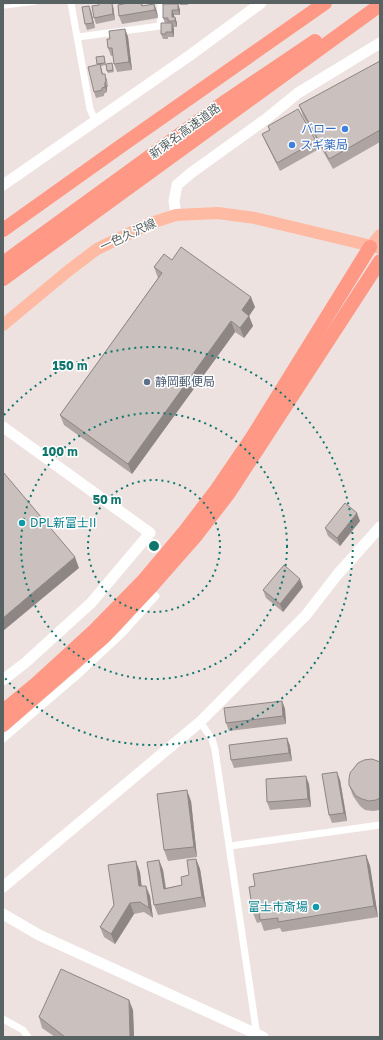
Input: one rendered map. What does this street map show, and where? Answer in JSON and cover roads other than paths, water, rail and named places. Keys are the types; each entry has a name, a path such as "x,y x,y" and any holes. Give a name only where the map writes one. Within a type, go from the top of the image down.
{"highway":[{"name":"新東名高速道路","path":"3,230 325,3"},
{"name":"新東名高速道路","path":"3,263 226,101 370,3"},
{"path":"3,279 380,5"},
{"path":"3,711 36,684 95,630 143,581 189,525 217,489 253,436 375,248"},
{"path":"3,725 104,637 195,537 238,480 380,261"}],"main road":[{"name":"一色久沢線","path":"3,325 68,270 97,249 151,222 176,216 218,213 255,218 375,248"},
{"path":"375,248 380,235"}],"street":[{"path":"71,3 90,109 95,120"},
{"path":"78,37 160,26 161,3"},
{"path":"3,185 95,120 190,56 255,5"},
{"path":"176,216 174,201 177,185 191,173 266,119 298,92 380,43"},
{"path":"3,427 150,533 91,603 25,663 3,680"},
{"path":"3,887 200,722 306,615 337,575 379,531"},
{"path":"3,739 123,633 156,596"},
{"path":"200,722 212,739 215,750 230,846 238,916 259,1036"},
{"path":"230,846 380,825"},
{"path":"3,914 40,935 259,1036"},
{"path":"3,1019 23,1030 28,1037"}],"lane":[{"path":"3,7 35,3"}],"place":[{"name":"バロー","path":"345,129"},
{"name":"スギ薬局","path":"292,145"},
{"name":"静岡郵便局","path":"147,382"},
{"name":"DPL新富士II","path":"22,523"},
{"name":"富士市斎場","path":"316,907"}]}
